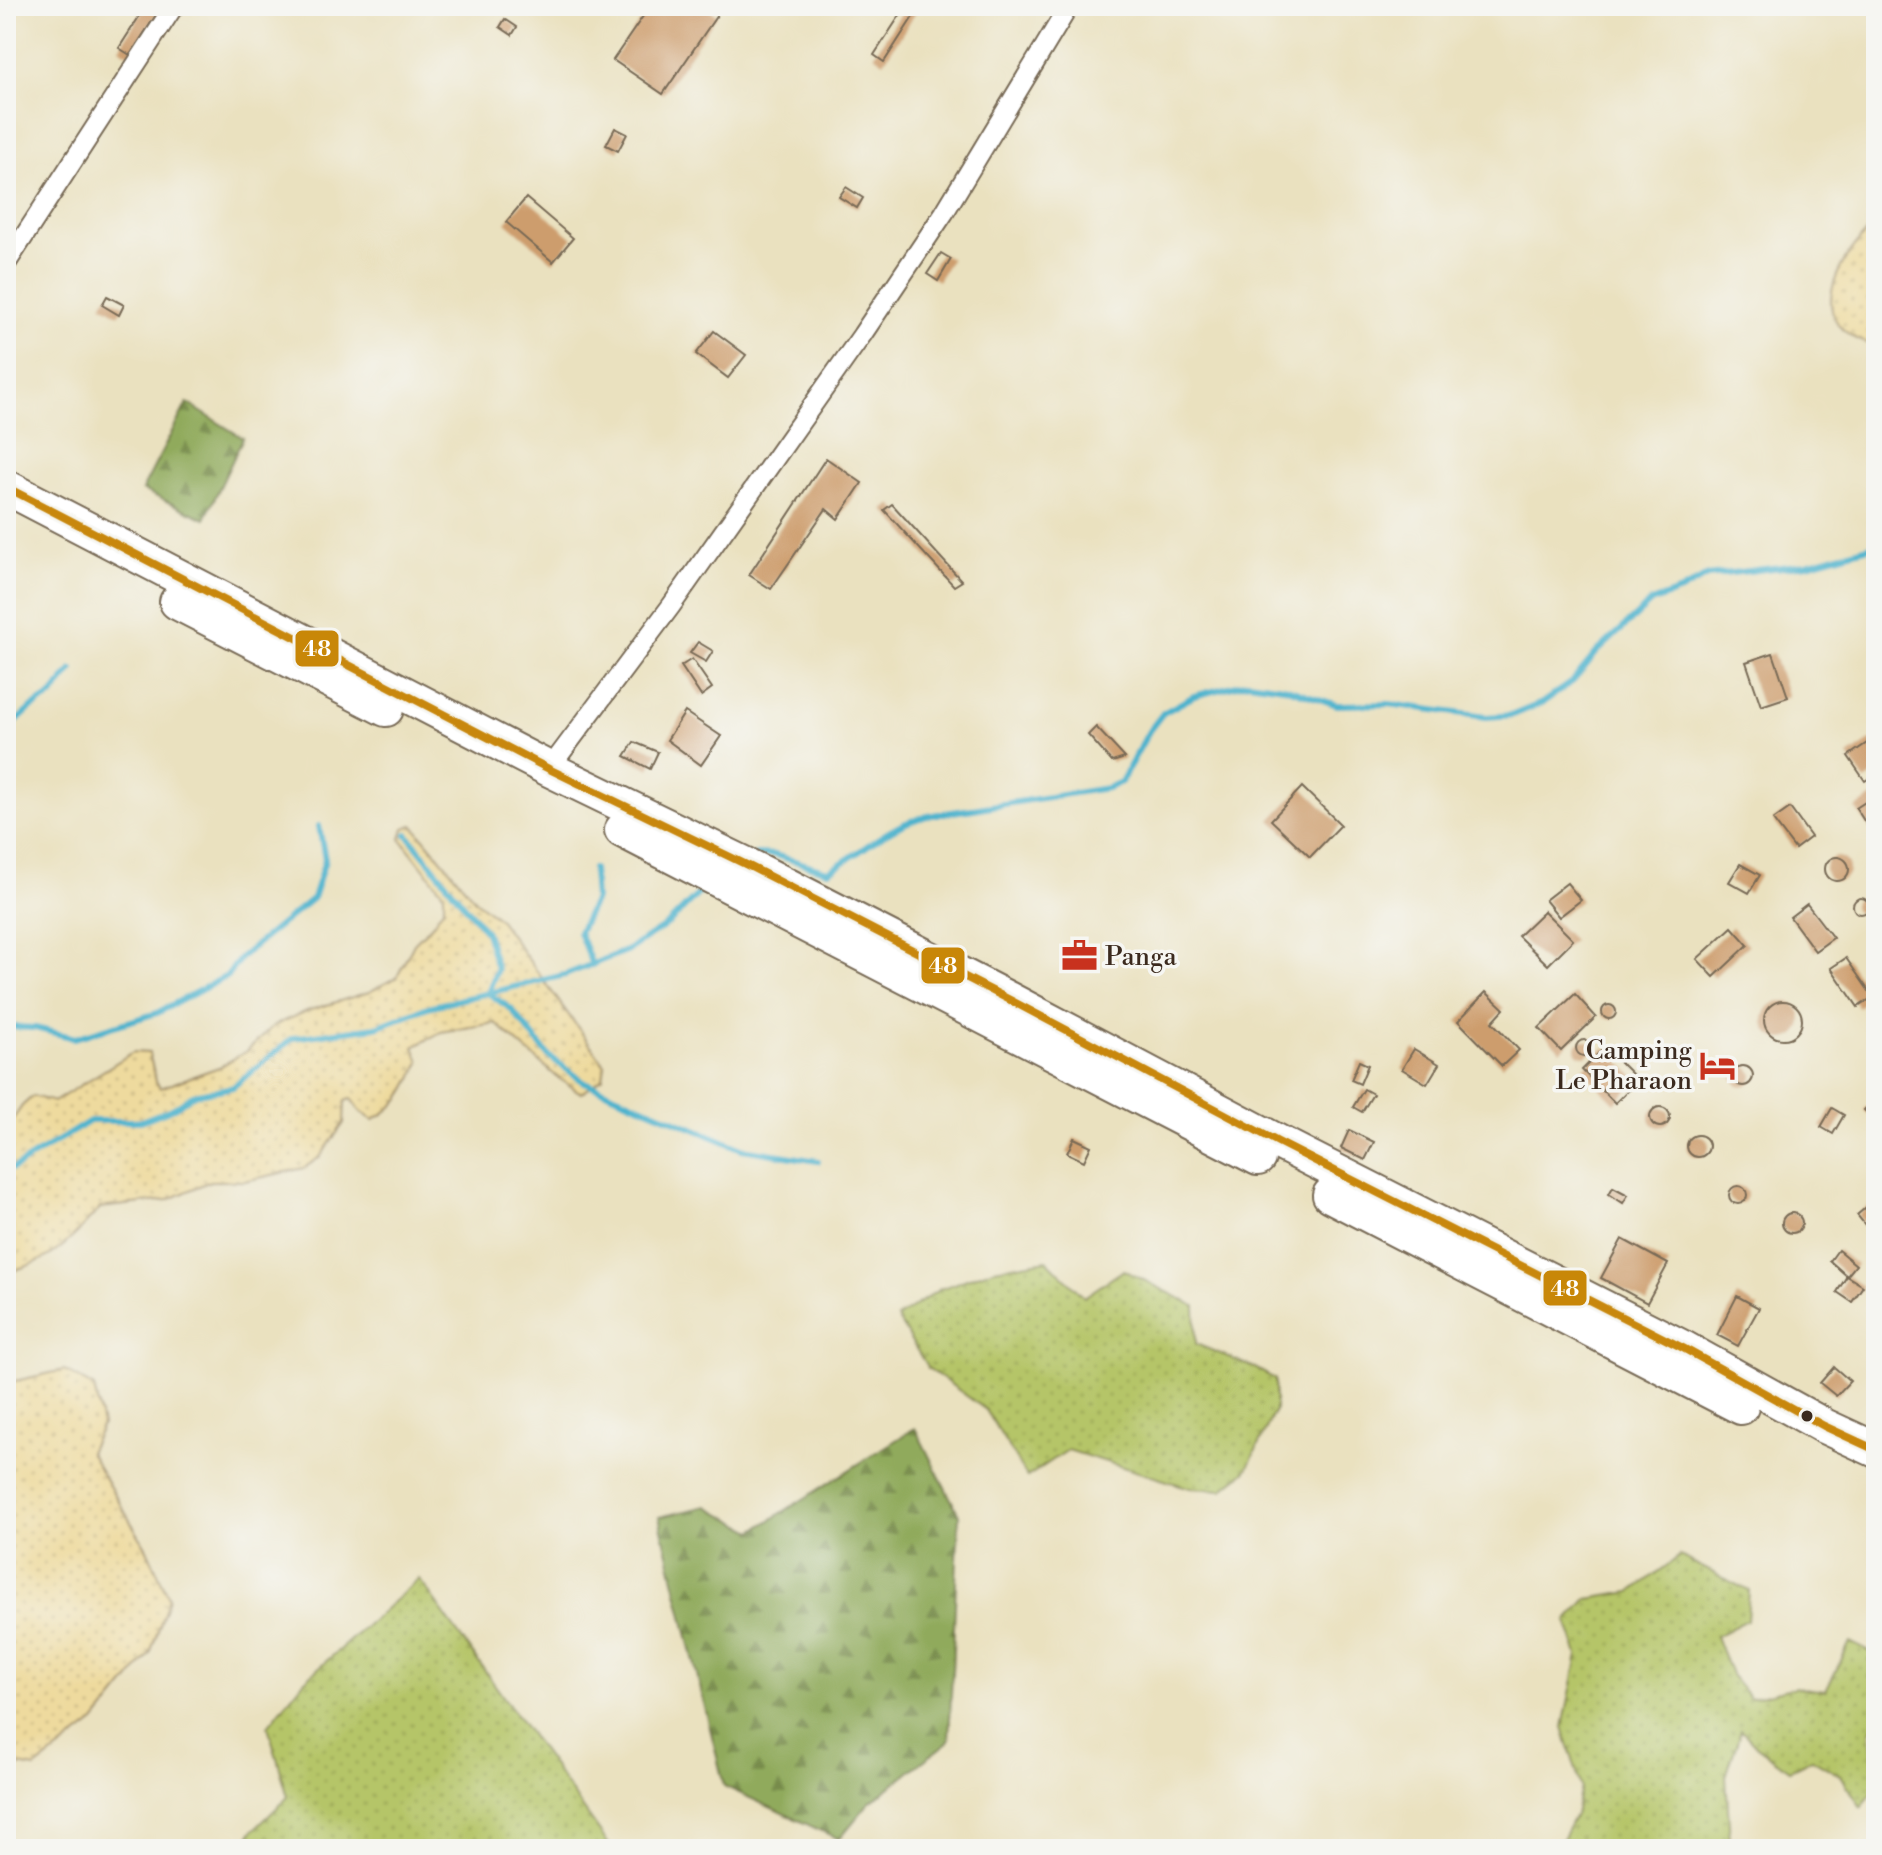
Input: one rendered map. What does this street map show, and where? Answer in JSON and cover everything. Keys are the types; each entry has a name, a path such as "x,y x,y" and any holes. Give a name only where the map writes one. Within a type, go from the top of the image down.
{"highway":[{"path":"6,487 549,769 749,866 1025,1007 1278,1142 1683,1348 1824,1426 1876,1450"},
{"path":"6,514 1876,1476"}],"street":[{"path":"6,264 174,6"},
{"path":"549,769 671,606 862,335 944,213 1069,6"}],"green space":[{"path":"187,403 243,438 205,519 142,490"},
{"path":"1047,1260 1084,1297 1124,1270 1195,1306 1196,1344 1275,1379 1275,1410 1246,1471 1222,1490 1190,1488 1068,1450 1027,1477 986,1410 928,1368 897,1318 940,1289 994,1269"},
{"path":"915,1428 959,1515 949,1741 868,1804 839,1839 724,1786 659,1517 707,1506 753,1531"},
{"path":"1680,1556 1749,1591 1747,1620 1716,1636 1731,1675 1750,1698 1796,1687 1826,1691 1850,1642 1876,1655 1876,1724 1870,1731 1876,1789 1861,1807 1842,1777 1812,1759 1790,1770 1757,1747 1741,1730 1726,1776 1730,1841 1724,1849 1557,1849 1575,1815 1581,1787 1563,1727 1578,1655 1567,1621 1587,1599 1631,1592"},
{"path":"419,1579 612,1849 243,1849 251,1833 288,1797 268,1726 304,1681"}],"sand":[{"path":"1876,223 1876,346 1852,336 1838,324 1832,308 1832,291 1848,255"},
{"path":"413,825 475,900 499,919 605,1065 603,1078 581,1093 557,1077 495,1023 441,1032 414,1047 420,1062 402,1096 391,1108 373,1120 361,1112 351,1099 345,1101 344,1123 320,1157 304,1168 245,1181 210,1181 168,1200 100,1208 49,1256 6,1273 6,1130 22,1106 33,1096 54,1102 133,1052 149,1053 160,1088 219,1067 247,1051 273,1026 307,1011 369,992 397,977 414,943 444,907 444,894 401,839 404,828"},
{"path":"64,1370 94,1387 102,1425 89,1452 147,1549 169,1598 150,1654 95,1722 35,1768 6,1763 6,1383"}],"building":[{"path":"146,6 162,6 130,55 119,48"},
{"path":"650,6 705,6 717,15 663,94 613,60"},
{"path":"906,6 920,6 884,62 874,55"},
{"path":"505,19 517,27 512,35 500,27"},
{"path":"615,128 627,134 618,151 606,145"},
{"path":"846,187 863,198 857,208 839,197"},
{"path":"526,198 573,238 553,262 506,222"},
{"path":"941,253 951,259 938,281 927,274"},
{"path":"107,296 124,305 119,315 102,305"},
{"path":"714,331 746,355 728,378 696,354"},
{"path":"826,458 862,483 838,519 826,509 771,589 749,575"},
{"path":"892,504 962,581 954,586 884,510"},
{"path":"698,642 713,651 706,662 690,653"},
{"path":"1773,653 1788,697 1761,706 1746,662"},
{"path":"692,659 712,688 701,696 681,666"},
{"path":"685,712 721,736 701,765 667,740"},
{"path":"1096,727 1125,758 1112,762 1088,735"},
{"path":"1876,737 1876,774 1865,781 1848,756"},
{"path":"634,742 658,752 650,769 625,756"},
{"path":"1302,787 1341,825 1310,857 1271,820"},
{"path":"1876,795 1876,822 1868,827 1856,808"},
{"path":"1790,808 1811,837 1795,849 1773,820"},
{"path":"1837,857 1848,864 1849,869 1842,880 1837,881 1826,874 1825,869 1832,858"},
{"path":"1740,864 1760,875 1749,893 1729,882"},
{"path":"1567,883 1581,900 1559,917 1545,900"},
{"path":"1861,898 1869,906 1861,914 1853,906"},
{"path":"1807,904 1833,938 1815,951 1790,917"},
{"path":"1544,911 1573,940 1548,965 1518,936"},
{"path":"1732,927 1748,945 1714,977 1697,959"},
{"path":"1846,958 1873,997 1858,1007 1831,968"},
{"path":"1486,992 1504,1009 1492,1022 1519,1050 1502,1066 1458,1021"},
{"path":"1575,994 1596,1017 1561,1051 1539,1028"},
{"path":"1783,1001 1796,1007 1802,1020 1796,1033 1783,1039 1770,1033 1764,1020 1770,1007"},
{"path":"1609,1005 1616,1012 1609,1019 1602,1012"},
{"path":"1584,1040 1590,1042 1590,1054 1584,1056 1578,1054 1576,1048 1578,1042"},
{"path":"1605,1047 1638,1080 1615,1103 1582,1070"},
{"path":"1414,1049 1439,1064 1427,1084 1402,1069"},
{"path":"1359,1061 1368,1065 1360,1084 1351,1080"},
{"path":"1739,1066 1747,1066 1753,1076 1747,1086 1739,1086 1733,1080 1733,1072"},
{"path":"1364,1089 1373,1094 1362,1112 1353,1107"},
{"path":"1876,1098 1876,1121 1864,1110"},
{"path":"1660,1107 1667,1110 1670,1117 1667,1124 1660,1127 1653,1124 1650,1117 1653,1110"},
{"path":"1832,1108 1844,1115 1833,1134 1821,1127"},
{"path":"1349,1130 1374,1142 1365,1160 1341,1148"},
{"path":"1698,1135 1706,1138 1709,1146 1706,1154 1698,1157 1690,1154 1687,1146 1690,1138"},
{"path":"1074,1138 1091,1146 1084,1161 1067,1153"},
{"path":"1738,1186 1747,1195 1738,1204 1729,1195"},
{"path":"1613,1187 1628,1195 1623,1203 1609,1194"},
{"path":"1876,1199 1876,1226 1870,1231 1857,1215"},
{"path":"1792,1213 1799,1216 1802,1223 1799,1230 1792,1233 1785,1230 1782,1223 1785,1216"},
{"path":"1622,1239 1668,1264 1647,1303 1601,1278"},
{"path":"1838,1250 1856,1265 1847,1276 1830,1261"},
{"path":"1847,1276 1863,1286 1852,1302 1837,1292"},
{"path":"1737,1296 1759,1308 1738,1346 1717,1335"},
{"path":"1834,1367 1850,1381 1836,1396 1820,1383"}],"waterway":[{"path":"757,854 775,855 828,871 916,819 1107,788 1121,782 1149,731 1163,713 1194,696 1248,682 1284,687 1337,705 1389,704 1486,717 1513,715 1542,703 1573,681 1597,652 1651,602 1681,591 1707,576 1807,564 1876,545"},
{"path":"6,731 30,709 52,695 72,670"},
{"path":"6,1030 11,1027 35,1028 75,1038 157,1013 227,976 242,956 313,898 325,860 319,826"},
{"path":"407,834 486,932 497,969 488,993 511,1009 549,1056 584,1082 742,1149 818,1161"},
{"path":"592,965 579,932 595,899 593,869"},
{"path":"6,1170 90,1121 141,1121 174,1108 193,1095 233,1087 293,1038 376,1027 428,1007 565,975 628,950 668,924 706,886"}],"transit line":[{"name":"48","path":"6,487 549,769 749,866 1010,1000 1278,1142 1683,1348 1824,1426 1876,1450"}],"place":[{"name":"Panga","path":"1079,956"},
{"name":"Camping Le Pharaon","path":"1718,1065"}]}
